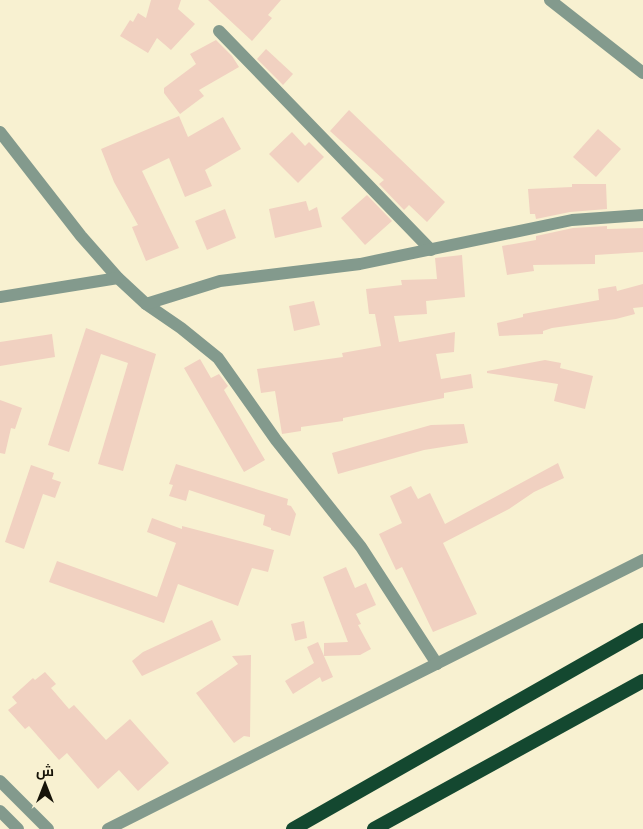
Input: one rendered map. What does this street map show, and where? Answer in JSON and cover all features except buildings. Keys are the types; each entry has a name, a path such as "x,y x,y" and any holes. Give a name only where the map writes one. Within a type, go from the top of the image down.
{"highway":[{"path":"293,829 643,630"},
{"path":"374,829 643,681"}],"street":[{"path":"550,0 643,73"},
{"path":"219,31 431,250"},
{"path":"0,132 81,236 118,278 146,304 205,346 223,364 276,440 361,548 437,664"},
{"path":"146,304 220,281 360,264 559,222 643,215"},
{"path":"0,297 118,278"},
{"path":"108,829 643,560"},
{"path":"0,781 48,829"},
{"path":"0,811 18,829"}]}
